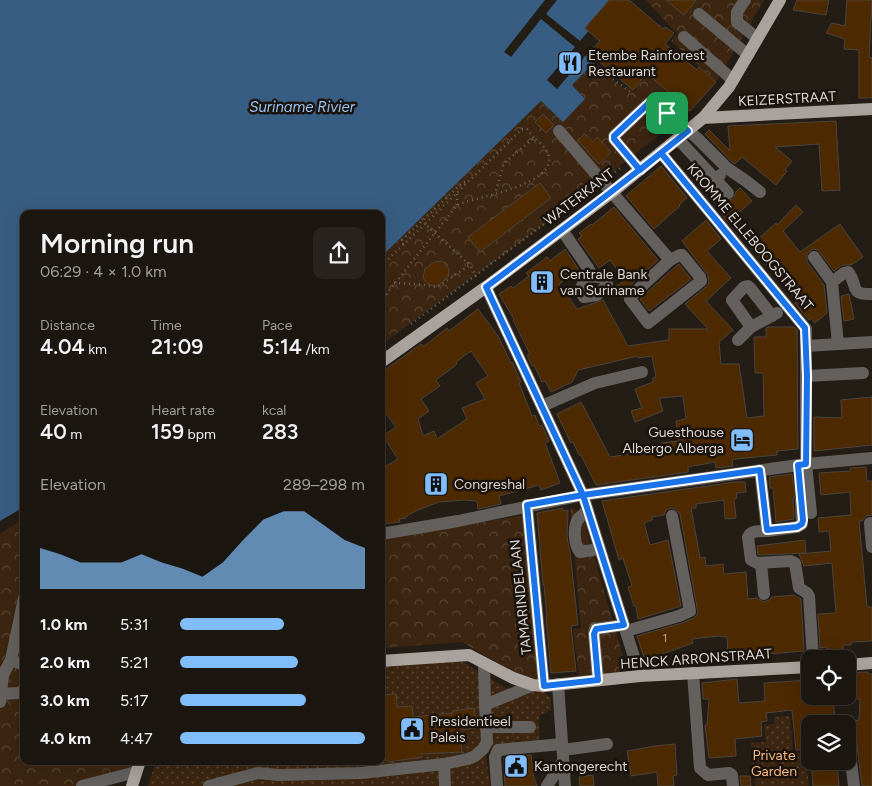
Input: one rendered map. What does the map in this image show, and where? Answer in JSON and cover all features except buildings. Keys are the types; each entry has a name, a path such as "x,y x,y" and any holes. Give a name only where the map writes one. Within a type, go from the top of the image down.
{"main road":[{"name":"WATERKANT","path":"385,359 484,289 611,193 703,118 733,80 780,0"},
{"name":"KEIZERSTRAAT","path":"703,118 872,109"},
{"name":"HENCK ARRONSTRAAT","path":"385,661 469,655 514,678 539,686 640,676 801,667"},
{"path":"856,664 872,663"},
{"path":"132,786 138,767"}],"street":[{"path":"745,0 737,12 736,22 758,38"},
{"path":"700,14 748,55"},
{"path":"684,36 733,80"},
{"path":"640,170 614,139 614,136 649,103 655,102 728,194"},
{"path":"559,131 670,260"},
{"path":"683,135 698,139 727,168 760,192"},
{"name":"KROMME ELLEBOOGSTRAAT","path":"661,153 805,328 807,376 802,464"},
{"path":"716,180 727,168"},
{"path":"562,230 592,276"},
{"path":"680,254 682,255 700,277 701,281 648,323 630,300 630,297 670,260 680,254"},
{"path":"814,257 832,282 838,344"},
{"path":"832,282 848,272 853,286 858,293 862,295 872,294"},
{"path":"751,327 732,300 744,287 748,286 751,289 772,316"},
{"path":"484,289 542,406 583,495 640,676"},
{"path":"738,340 751,327 788,306"},
{"path":"806,346 872,342"},
{"path":"542,406 596,383 642,372"},
{"path":"807,376 863,374"},
{"path":"385,533 458,521 527,505 583,495 802,464 872,458"},
{"path":"802,464 811,512"},
{"path":"802,464 802,524 797,527 752,532 748,538 751,560 753,562 791,560 795,563 799,588 809,596 812,650"},
{"path":"760,470 767,530"},
{"name":"TAMARINDELAAN","path":"527,505 539,686"},
{"path":"588,510 579,518 577,523 575,529 576,546 580,552 600,549"},
{"path":"598,680 594,634 596,629 625,628 679,616 690,611 672,516"},
{"path":"870,523 872,547"},
{"path":"761,563 764,594"},
{"path":"20,617 11,660 3,675 1,698 20,692"},
{"path":"11,660 20,663"},
{"path":"209,786 258,772 279,775 361,773 444,764 475,756 483,749 487,742 484,663"},
{"path":"693,673 700,768 709,781 729,773 732,775 733,786"},
{"path":"558,684 565,786"},
{"path":"485,706 539,686"},
{"path":"486,726 530,727"},
{"path":"497,786 495,757 498,750 563,752 607,744"},
{"path":"547,786 563,752"},
{"path":"444,764 445,786"},
{"path":"82,786 138,767"},
{"path":"852,770 854,786"}],"path":[{"path":"593,64 633,94"},
{"path":"385,262 522,129 527,129 546,149 549,155 549,162 545,170 536,178 495,194 456,205 394,283 385,300"},
{"path":"495,194 504,163 534,138"},
{"path":"404,244 402,240 462,183 464,185"},
{"path":"456,193 456,205"},
{"path":"424,224 470,265 484,289"},
{"path":"394,283 437,287 470,265"}],"green space":[{"path":"646,0 764,0 716,82 671,41 677,34"},
{"path":"593,64 626,90 629,86 634,90 647,73 690,111 544,225 385,342 385,253 541,101 562,121 585,99 572,85"},
{"path":"570,507 581,512 626,666 617,674 579,676 573,629 581,628"},
{"path":"525,515 540,680 514,673 462,642 385,648 385,537"},
{"path":"20,521 20,765 139,765 136,772 82,786 0,786 0,534"},
{"path":"458,661 467,664 511,691 543,691 551,698 551,710 539,716 540,742 495,747 486,755 490,786 148,786 155,765 385,765 385,760 397,762 400,759 421,757 421,751 457,730 476,728 474,708 453,711 453,713 413,717 412,706 397,707 396,694 385,695 385,666"},
{"name":"Private Garden","path":"790,716 793,753 801,752 801,770 807,770 809,786 755,786 751,743 766,742 764,725 774,724 774,717"}],"water":[{"name":"Suriname Rivier","path":"0,0 633,0 586,55 593,64 572,85 585,99 563,122 541,101 385,253 385,210 20,210 20,509 0,521"}],"pier":[{"name":"Etembe Rainforest Restaurant","path":"545,0 557,0 546,14 580,41 615,0 633,0 557,89 547,80 575,47 541,19 511,57 504,52"}],"place":[{"name":"Etembe Rainforest Restaurant","path":"570,63"},
{"name":"Centrale Bank van Suriname","path":"542,282"},
{"name":"Guesthouse Albergo Alberga","path":"742,440"},
{"name":"Congreshal","path":"436,484"},
{"name":"Presidentieel Paleis","path":"412,729"},
{"name":"Kantongerecht","path":"516,766"}],"route":[{"path":"667,113 655,102 649,103 614,136 614,139 626,155 640,170 661,153 806,329 806,464 798,465 803,520 802,524 797,527 767,530 760,470 583,495 624,625 596,629 594,634 598,680 544,686 527,505 583,495 486,287 611,193 661,153 688,131 667,113"}]}
